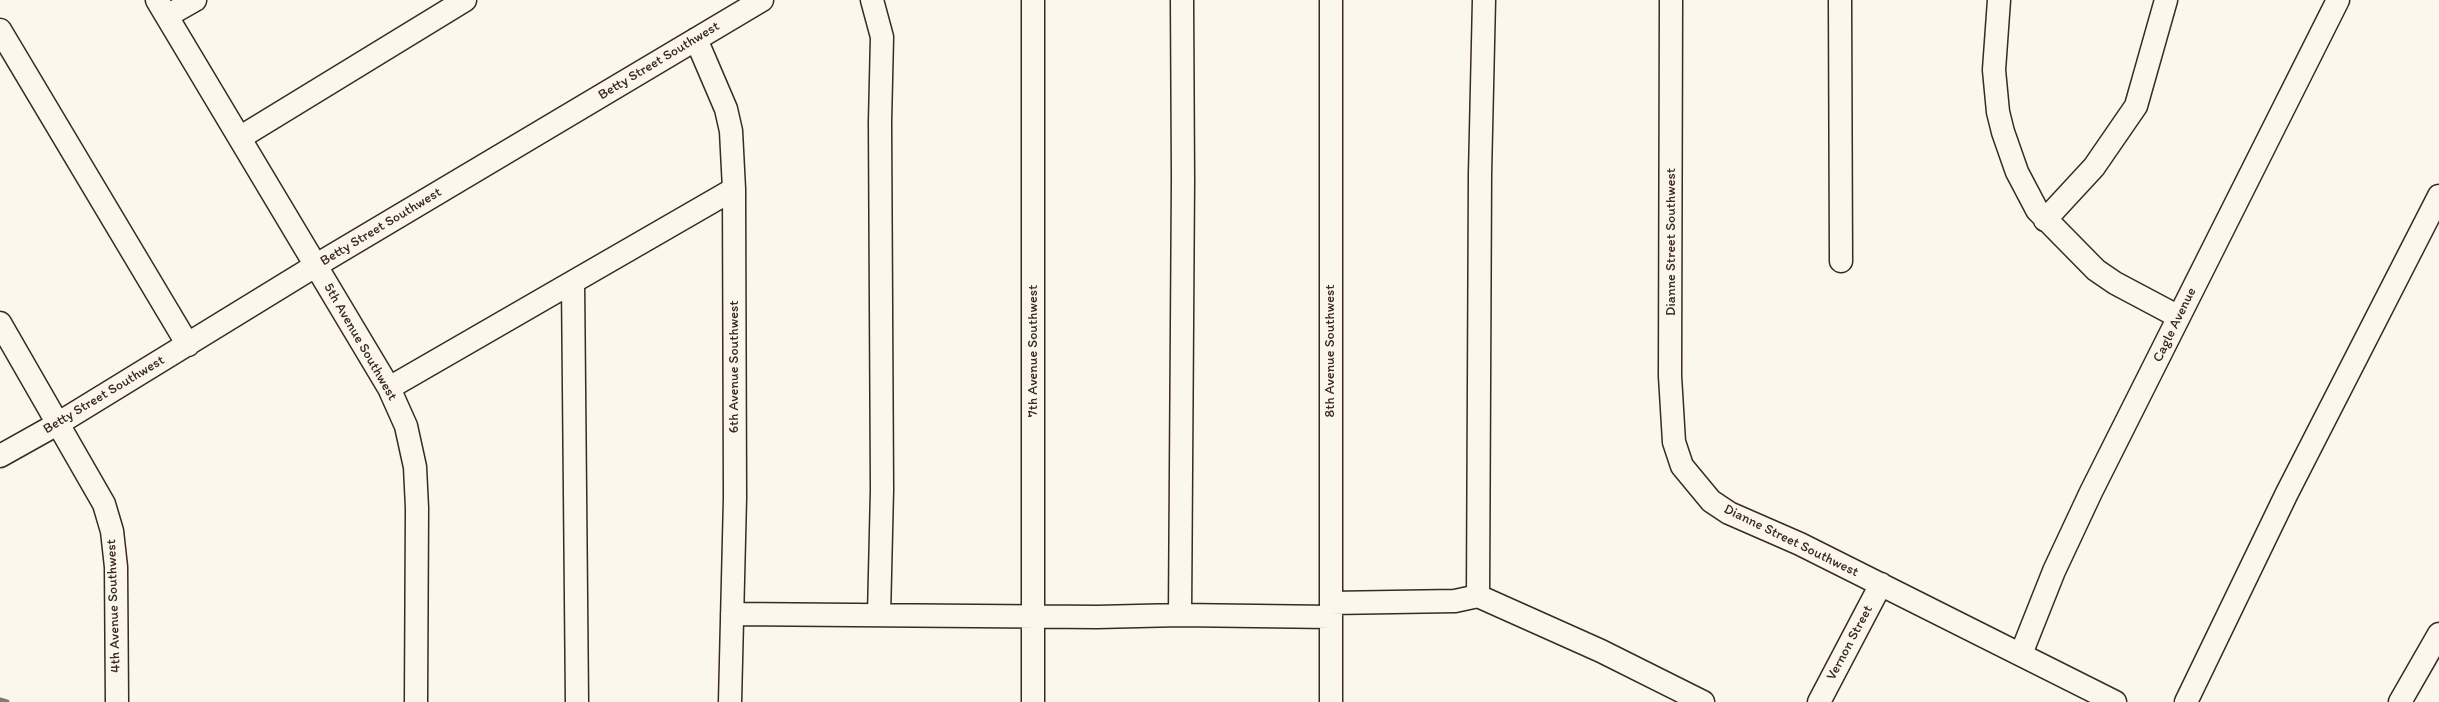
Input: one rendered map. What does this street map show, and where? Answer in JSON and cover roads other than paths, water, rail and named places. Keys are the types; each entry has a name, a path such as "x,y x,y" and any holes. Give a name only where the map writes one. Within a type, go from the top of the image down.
{"street":[{"path":"162,8 195,0"},
{"path":"241,137 466,0"},
{"name":"Betty Street Southwest","path":"0,456 59,423 316,266 762,0"},
{"path":"872,0 882,38 880,122 882,490 879,615"},
{"name":"7th Avenue Southwest","path":"1033,0 1035,615 1033,702"},
{"path":"1180,615 1183,179 1182,0"},
{"name":"8th Avenue Southwest","path":"1331,0 1331,702"},
{"path":"1478,596 1480,174 1484,0"},
{"name":"Dianne Street Southwest","path":"1671,0 1670,376 1674,442 1682,466 1711,500 1729,513 1800,544 2115,702"},
{"path":"1840,0 1841,261"},
{"path":"1999,0 1994,70 1998,112 2003,132 2017,172 2037,210 2045,220 2096,270 2115,283 2179,316"},
{"path":"2045,220 2094,167 2136,106 2166,0"},
{"name":"Cagle Avenue","path":"2021,654 2054,571 2091,492 2338,0"},
{"name":"5th Avenue Southwest","path":"162,8 241,137 389,388 406,426 415,467 416,702"},
{"path":"0,30 188,345"},
{"name":"6th Avenue Southwest","path":"696,39 726,109 731,131 734,189 735,498 730,702"},
{"path":"389,388 734,189"},
{"path":"2186,702 2287,492 2439,196"},
{"path":"573,282 577,702"},
{"name":"4th Avenue Southwest","path":"0,323 59,423 104,504 112,531 116,567 117,702"},
{"name":"Vernon Street","path":"1819,702 1881,584"},
{"path":"732,614 1035,615 1097,617 1180,615 1331,610 1455,601 1478,596 1601,651 1703,702"},
{"path":"2400,702 2439,634"}],"waterway":[{"path":"0,700 7,702"}]}
